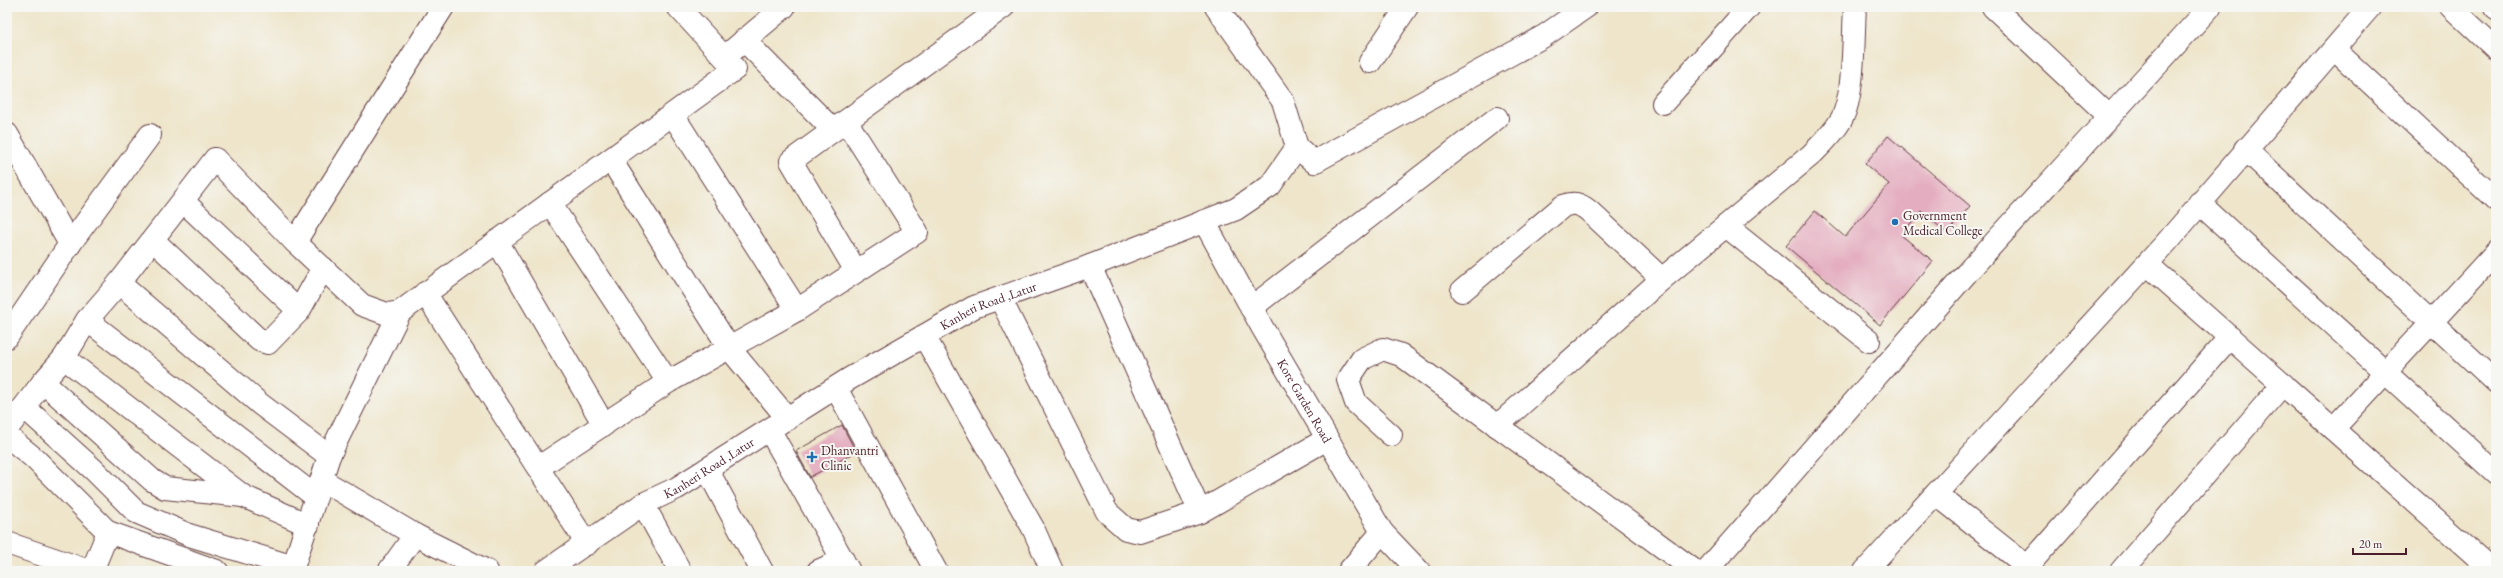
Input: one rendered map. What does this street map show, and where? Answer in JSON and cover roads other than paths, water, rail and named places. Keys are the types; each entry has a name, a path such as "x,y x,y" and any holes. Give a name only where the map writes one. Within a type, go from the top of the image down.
{"street":[{"path":"295,242 443,7"},
{"path":"24,407 94,470 136,512 189,535 293,569 329,456 400,312 673,116 735,69 678,7"},
{"path":"724,57 784,7"},
{"path":"856,271 791,161 1003,7"},
{"path":"1216,7 1283,101 1297,146 1314,162 1544,36 1586,7"},
{"path":"1370,62 1407,7"},
{"path":"1663,103 1749,7"},
{"path":"1497,426 1662,279 1811,155 1828,139 1841,120 1849,102 1855,7"},
{"path":"1993,7 2109,116"},
{"path":"1706,571 1972,267 2210,7"},
{"path":"1865,571 2147,264 2245,149 2370,7"},
{"path":"2451,7 2496,49"},
{"path":"538,466 604,426 668,382 797,310 917,232 840,126 744,40"},
{"path":"2334,49 2496,200"},
{"path":"673,116 797,310"},
{"path":"1251,308 1497,118"},
{"path":"7,134 70,244"},
{"path":"7,338 70,244 150,135"},
{"name":"Kanheri Road ,Latur","path":"546,571 579,557 643,504 677,488 836,388 974,307 1090,266 1204,220 1236,209 1270,186 1297,146"},
{"path":"2245,149 2496,382"},
{"path":"7,429 43,382 64,358 87,320 119,283 215,159 295,242 362,305 387,314 400,312"},
{"path":"611,160 779,425 846,565 818,571"},
{"path":"183,201 299,311"},
{"path":"1462,291 1562,206 1572,202 1580,204 1589,211 1662,279"},
{"path":"550,203 668,382"},
{"path":"2200,203 2496,472"},
{"name":"Kore Garden Road","path":"1204,220 1251,308 1382,532 1419,571"},
{"path":"1726,226 1868,341"},
{"path":"153,240 264,342 268,343 273,340 299,311 323,268"},
{"path":"497,241 604,426"},
{"path":"2333,429 2496,252"},
{"path":"2147,264 2493,571"},
{"path":"1090,266 1200,512"},
{"path":"119,283 260,404 329,456"},
{"path":"425,293 538,466 579,557"},
{"path":"1000,298 1107,512 1126,529 1140,532 1200,512 1327,439"},
{"path":"87,320 319,489 487,571"},
{"path":"924,336 1033,528 1052,571"},
{"path":"1936,494 2030,569 2230,337"},
{"path":"1391,435 1356,403 1348,380 1362,359 1383,349 1400,355 1696,571"},
{"path":"64,358 243,496 308,525"},
{"path":"43,382 152,480 165,488 243,496"},
{"path":"2121,571 2283,384"},
{"path":"836,388 936,571"},
{"path":"7,436 34,458 108,532 176,565 217,571"},
{"path":"707,469 762,571"},
{"path":"643,504 680,571"},
{"path":"7,543 91,571 108,532"},
{"path":"1349,571 1382,532"},
{"path":"176,565 189,535"},
{"path":"389,571 415,535"}],"place":[{"name":"Government Medical College","path":"1895,222"},
{"name":"Dhanvantri Clinic","path":"812,457"}]}
